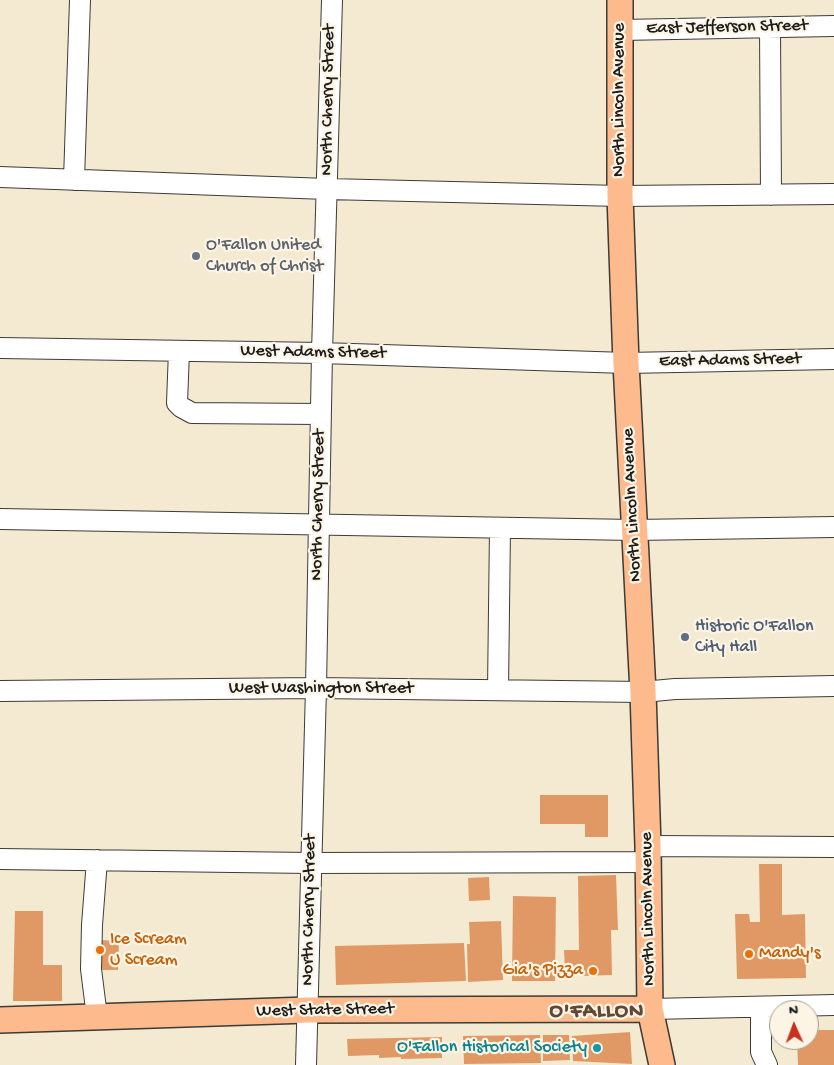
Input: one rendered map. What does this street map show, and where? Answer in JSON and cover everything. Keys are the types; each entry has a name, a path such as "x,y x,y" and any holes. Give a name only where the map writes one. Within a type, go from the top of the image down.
{"main road":[{"name":"North Lincoln Avenue","path":"620,0 620,196 626,363 643,692 650,1009 662,1065"},
{"name":"West State Street","path":"0,1020 308,1010 650,1009"}],"street":[{"path":"74,180 80,0"},
{"name":"North Cherry Street","path":"306,1065 316,688 320,414 332,0"},
{"name":"East Jefferson Street","path":"621,30 834,26"},
{"path":"770,27 771,195"},
{"path":"0,177 327,189 620,196 834,194"},
{"name":"West Adams Street","path":"0,348 322,353 626,363"},
{"path":"178,351 177,403 192,413 320,414"},
{"name":"East Adams Street","path":"626,363 834,359"},
{"path":"0,519 634,530 834,527"},
{"path":"498,690 500,528"},
{"name":"West Washington Street","path":"0,691 316,688 643,692 675,689 834,686"},
{"path":"0,858 311,863 834,847"},
{"path":"97,860 91,969 97,1017"},
{"path":"650,1009 834,1005"},
{"path":"761,1007 761,1052 767,1065"}],"building":[{"path":"540,795 608,795 608,837 585,837 585,824 540,824"},
{"path":"759,864 782,864 782,915 805,914 806,978 737,979 735,914 749,914 750,922 760,922"},
{"path":"616,875 618,930 611,930 612,975 581,976 581,971 565,971 564,950 579,950 578,876"},
{"path":"489,877 490,900 469,901 468,878"},
{"path":"513,896 556,897 555,981 512,981"},
{"path":"15,911 43,911 43,965 62,965 62,1001 13,1001"},
{"path":"501,921 503,980 468,982 467,944 470,944 469,922"},
{"path":"100,940 119,941 118,970 100,970"},
{"path":"464,943 466,981 336,985 335,946"},
{"path":"819,1030 834,1030 834,1065 798,1065 797,1050 819,1050"},
{"path":"630,1032 632,1064 573,1061 572,1036"},
{"path":"540,1035 541,1063 464,1064 463,1036"},
{"path":"543,1035 569,1035 570,1060 543,1061"},
{"path":"442,1037 442,1058 401,1059 401,1057 379,1058 379,1055 348,1056 347,1039"}],"place":[{"name":"O'Fallon United Church of Christ","path":"196,256"},
{"name":"Historic O'Fallon City Hall","path":"685,637"},
{"name":"Ice Scream U Scream","path":"100,950"},
{"name":"Mandy's","path":"749,954"},
{"name":"Gia's Pizza","path":"593,971"},
{"name":"O'Fallon Historical Society","path":"597,1048"}],"district":[{"name":"O'FALLON","path":"597,1013"}]}
